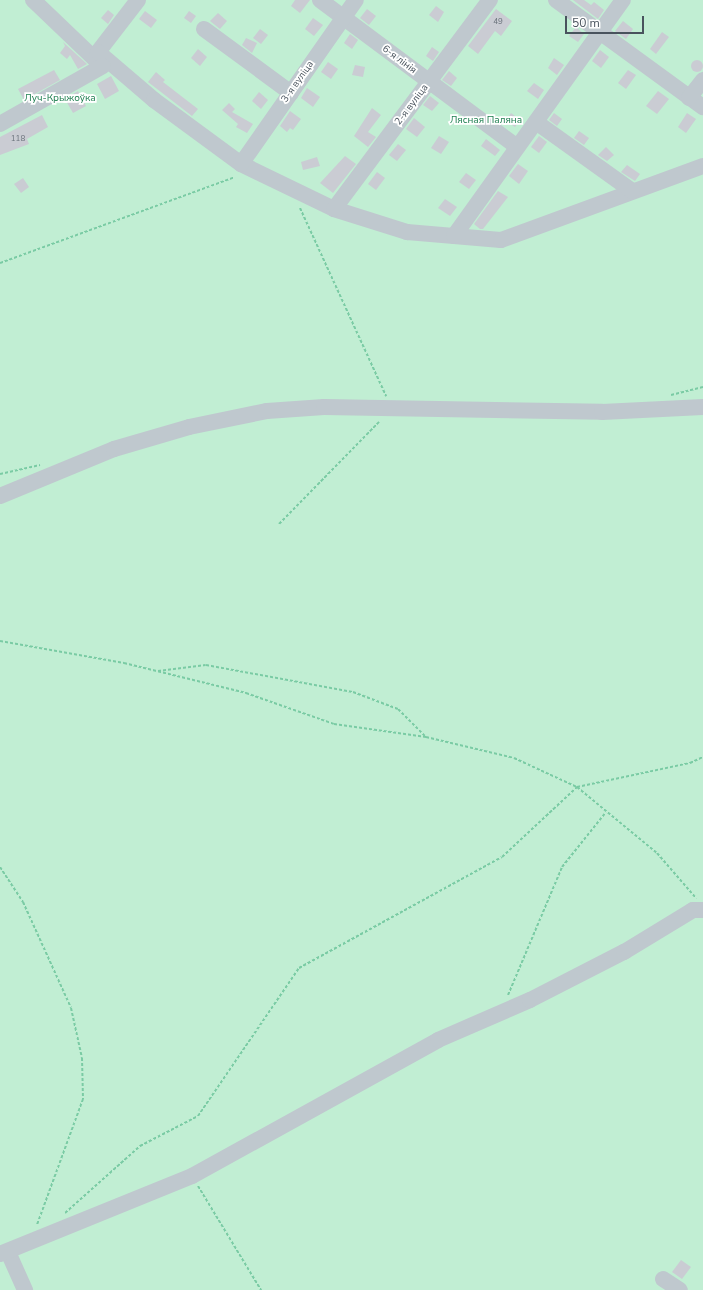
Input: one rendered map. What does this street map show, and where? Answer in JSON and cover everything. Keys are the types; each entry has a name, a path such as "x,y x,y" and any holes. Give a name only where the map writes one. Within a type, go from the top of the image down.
{"street":[{"path":"33,0 148,106"},
{"path":"138,0 98,52 241,172 334,209 407,232 501,240 703,166"},
{"name":"6-я лінія","path":"320,0 517,147"},
{"name":"3-я вуліца","path":"241,172 291,93 356,0"},
{"name":"2-я вуліца","path":"334,209 490,0"},
{"path":"556,0 703,107"},
{"path":"454,236 623,0"},
{"path":"204,29 291,93"},
{"path":"0,124 103,66"},
{"path":"689,98 703,80"},
{"path":"536,122 632,191"},
{"path":"0,496 114,449 189,427 267,411 324,407 391,405 602,412 703,407"},
{"path":"25,1290 4,1253 192,1176 438,1040 500,1013 624,952 701,906"},
{"path":"663,1279 680,1290"}],"path":[{"path":"0,263 235,176 241,172"},
{"path":"294,205 307,210"},
{"path":"279,524 391,405 300,208"},
{"path":"0,641 157,671 246,693 334,724 426,737 514,758 577,787 657,853 701,906"},
{"path":"157,671 206,665 352,692 398,709 426,737"},
{"path":"59,1218 140,1146 198,1116 299,968 502,857 577,787 690,763 703,757"},
{"path":"500,1013 562,867 606,812"},
{"path":"0,867 23,902 71,1008 82,1058 83,1099 72,1135 30,1243"},
{"path":"192,1176 261,1290"}],"green space":[{"path":"0,0 703,0 703,1290 0,1290"}],"building":[{"path":"295,0 310,0 300,13 291,6"},
{"path":"573,0 584,0 591,5 594,2 604,10 598,19"},
{"path":"436,6 444,12 438,22 429,15"},
{"path":"367,9 376,16 369,25 360,18"},
{"path":"496,9 512,21 501,36 495,31 478,54 468,46"},
{"path":"108,10 114,15 108,24 101,18"},
{"path":"145,11 157,20 151,28 139,19"},
{"path":"189,11 196,16 191,23 184,18"},
{"path":"218,13 227,21 220,29 210,21"},
{"path":"313,18 323,25 314,36 305,29"},
{"path":"623,21 633,29 626,39 615,31"},
{"path":"576,27 584,34 578,42 569,36"},
{"path":"260,29 268,35 261,44 253,38"},
{"path":"662,32 669,37 656,54 650,49"},
{"path":"350,34 358,40 352,49 344,43"},
{"path":"246,38 257,43 252,53 242,45"},
{"path":"63,42 87,64 78,69 70,55 67,59 60,53 65,46"},
{"path":"432,47 439,52 433,61 426,56"},
{"path":"198,49 207,57 200,66 191,58"},
{"path":"600,50 609,57 601,68 592,61"},
{"path":"554,58 564,65 557,75 548,68"},
{"path":"695,60 699,60 703,66 699,72 695,72 691,68 691,64"},
{"path":"328,62 338,69 331,79 321,72"},
{"path":"355,65 365,67 363,77 352,75"},
{"path":"54,70 60,80 24,100 18,89"},
{"path":"628,70 636,75 626,89 618,83"},
{"path":"449,71 457,78 451,86 442,80"},
{"path":"156,72 165,80 163,82 198,109 192,116 148,82"},
{"path":"111,76 119,91 105,99 97,84"},
{"path":"534,83 544,90 538,99 527,91"},
{"path":"307,88 320,97 313,107 301,98"},
{"path":"78,91 86,106 73,113 65,99"},
{"path":"658,91 669,99 657,114 646,106"},
{"path":"259,92 268,100 261,109 252,101"},
{"path":"430,96 439,103 432,111 423,105"},
{"path":"229,103 235,109 232,112 253,124 247,133 236,127 238,124 222,110"},
{"path":"372,108 381,115 368,132 376,137 368,147 354,136"},
{"path":"290,111 301,119 293,130 290,128 287,132 280,126"},
{"path":"511,113 520,120 515,127 506,121"},
{"path":"554,113 562,119 557,126 549,120"},
{"path":"687,113 696,119 686,133 678,127"},
{"path":"42,115 48,127 27,139 29,144 0,155 0,137"},
{"path":"414,118 425,127 417,137 406,129"},
{"path":"579,131 589,138 584,145 574,138"},
{"path":"439,136 449,142 441,154 431,148"},
{"path":"539,136 547,142 539,153 531,147"},
{"path":"486,139 500,150 495,156 481,146"},
{"path":"398,144 406,150 397,161 389,155"},
{"path":"606,147 614,155 607,161 598,155"},
{"path":"345,156 356,164 333,193 320,183"},
{"path":"317,157 320,166 303,170 301,162"},
{"path":"518,164 528,171 519,184 509,176"},
{"path":"627,165 640,174 635,181 621,172"},
{"path":"377,172 385,178 376,190 368,184"},
{"path":"466,173 476,180 469,189 459,182"},
{"path":"23,178 29,187 21,193 14,184"},
{"path":"498,191 508,197 483,229 480,229 474,224"},
{"path":"445,199 457,207 450,216 438,208"},
{"path":"681,1260 691,1267 682,1279 672,1272"}],"park label":[{"name":"Луч-Крыжоўка","path":"60,99"},
{"name":"Лясная Паляна","path":"486,121"}]}
